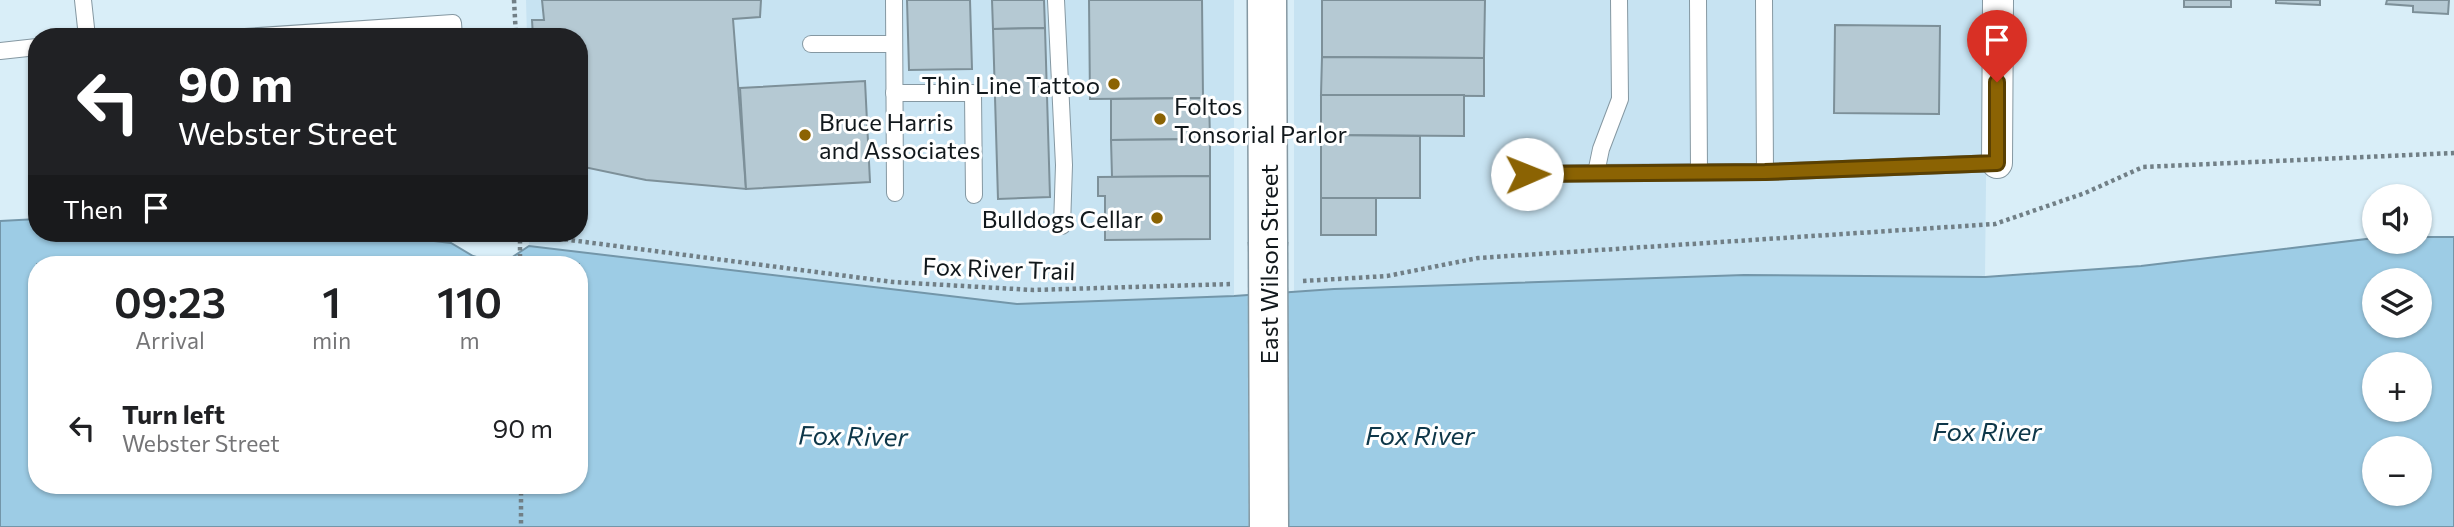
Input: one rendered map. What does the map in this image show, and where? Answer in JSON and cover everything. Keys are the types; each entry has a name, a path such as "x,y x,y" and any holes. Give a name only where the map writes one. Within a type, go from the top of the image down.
{"main road":[{"name":"East Wilson Street","path":"1267,0 1269,527"}],"street":[{"path":"1997,163 1998,0"}],"lane":[{"path":"83,0 86,28"},
{"path":"894,0 895,193"},
{"path":"1056,0 1064,165 1062,226"},
{"path":"1596,173 1601,149 1620,99 1619,0"},
{"path":"1698,0 1699,172"},
{"path":"1764,0 1765,172"},
{"path":"379,28 453,23 453,28"},
{"path":"811,44 894,44"},
{"path":"0,51 28,48"},
{"path":"894,93 973,93 974,195"},
{"path":"1527,174 1765,172 1997,163"}],"path":[{"path":"514,0 516,28"},
{"path":"1302,281 1387,276 1478,258 1995,224 2085,193 2143,167 2454,153"},
{"name":"Fox River Trail","path":"587,242 893,282 1033,290 1233,284"},
{"path":"521,494 521,527"}],"shaded area":[{"path":"526,0 1234,0 1234,296 1017,304 529,246 529,242 588,242 588,28 527,28"},
{"path":"1294,0 1988,0 1985,277 1744,275 1294,291"}],"water":[{"name":"Fox River","path":"28,219 28,242 442,242 451,243 473,256 28,256 28,494 588,494 588,256 514,256 529,246 1017,304 1234,296 1334,289 1744,275 1985,277 2141,266 2362,240 2362,254 2432,254 2432,237 2454,237 2454,527 0,527 0,221"}],"building":[{"path":"542,0 761,0 760,17 733,19 746,189 646,180 588,168 588,28 532,28 532,20 544,20"},
{"path":"907,0 970,0 972,69 909,70"},
{"path":"992,0 1044,0 1045,28 993,29"},
{"path":"1089,0 1202,0 1203,98 1090,99"},
{"path":"1322,0 1485,0 1484,58 1322,57"},
{"path":"2184,0 2231,0 2231,7 2184,7"},
{"path":"2276,0 2320,0 2320,5 2276,3"},
{"path":"2387,0 2449,0 2448,14 2413,12 2413,6 2386,4"},
{"path":"1835,25 1940,26 1939,114 1834,113"},
{"path":"1045,28 1050,197 998,199 993,29"},
{"path":"1322,57 1484,58 1484,96 1321,95"},
{"name":"Bruce Harris and Associates","path":"865,81 870,182 746,189 740,88"},
{"path":"1321,95 1464,95 1464,136 1321,135"},
{"name":"Foltos Tonsorial Parlor","path":"1209,98 1210,139 1111,140 1111,99"},
{"path":"1321,135 1420,136 1420,198 1321,198"},
{"path":"1210,139 1210,176 1112,177 1111,140"},
{"name":"Bulldogs Cellar","path":"1210,176 1210,239 1105,240 1105,196 1098,196 1098,177"},
{"path":"1321,198 1376,198 1376,235 1321,235"}],"place":[{"name":"Thin Line Tattoo","path":"1114,84"},
{"name":"Foltos Tonsorial Parlor","path":"1160,119"},
{"name":"Bruce Harris and Associates","path":"805,135"},
{"name":"Bulldogs Cellar","path":"1157,218"}],"route":[{"path":"1527,174 1765,172 1997,163 1997,82"}]}
